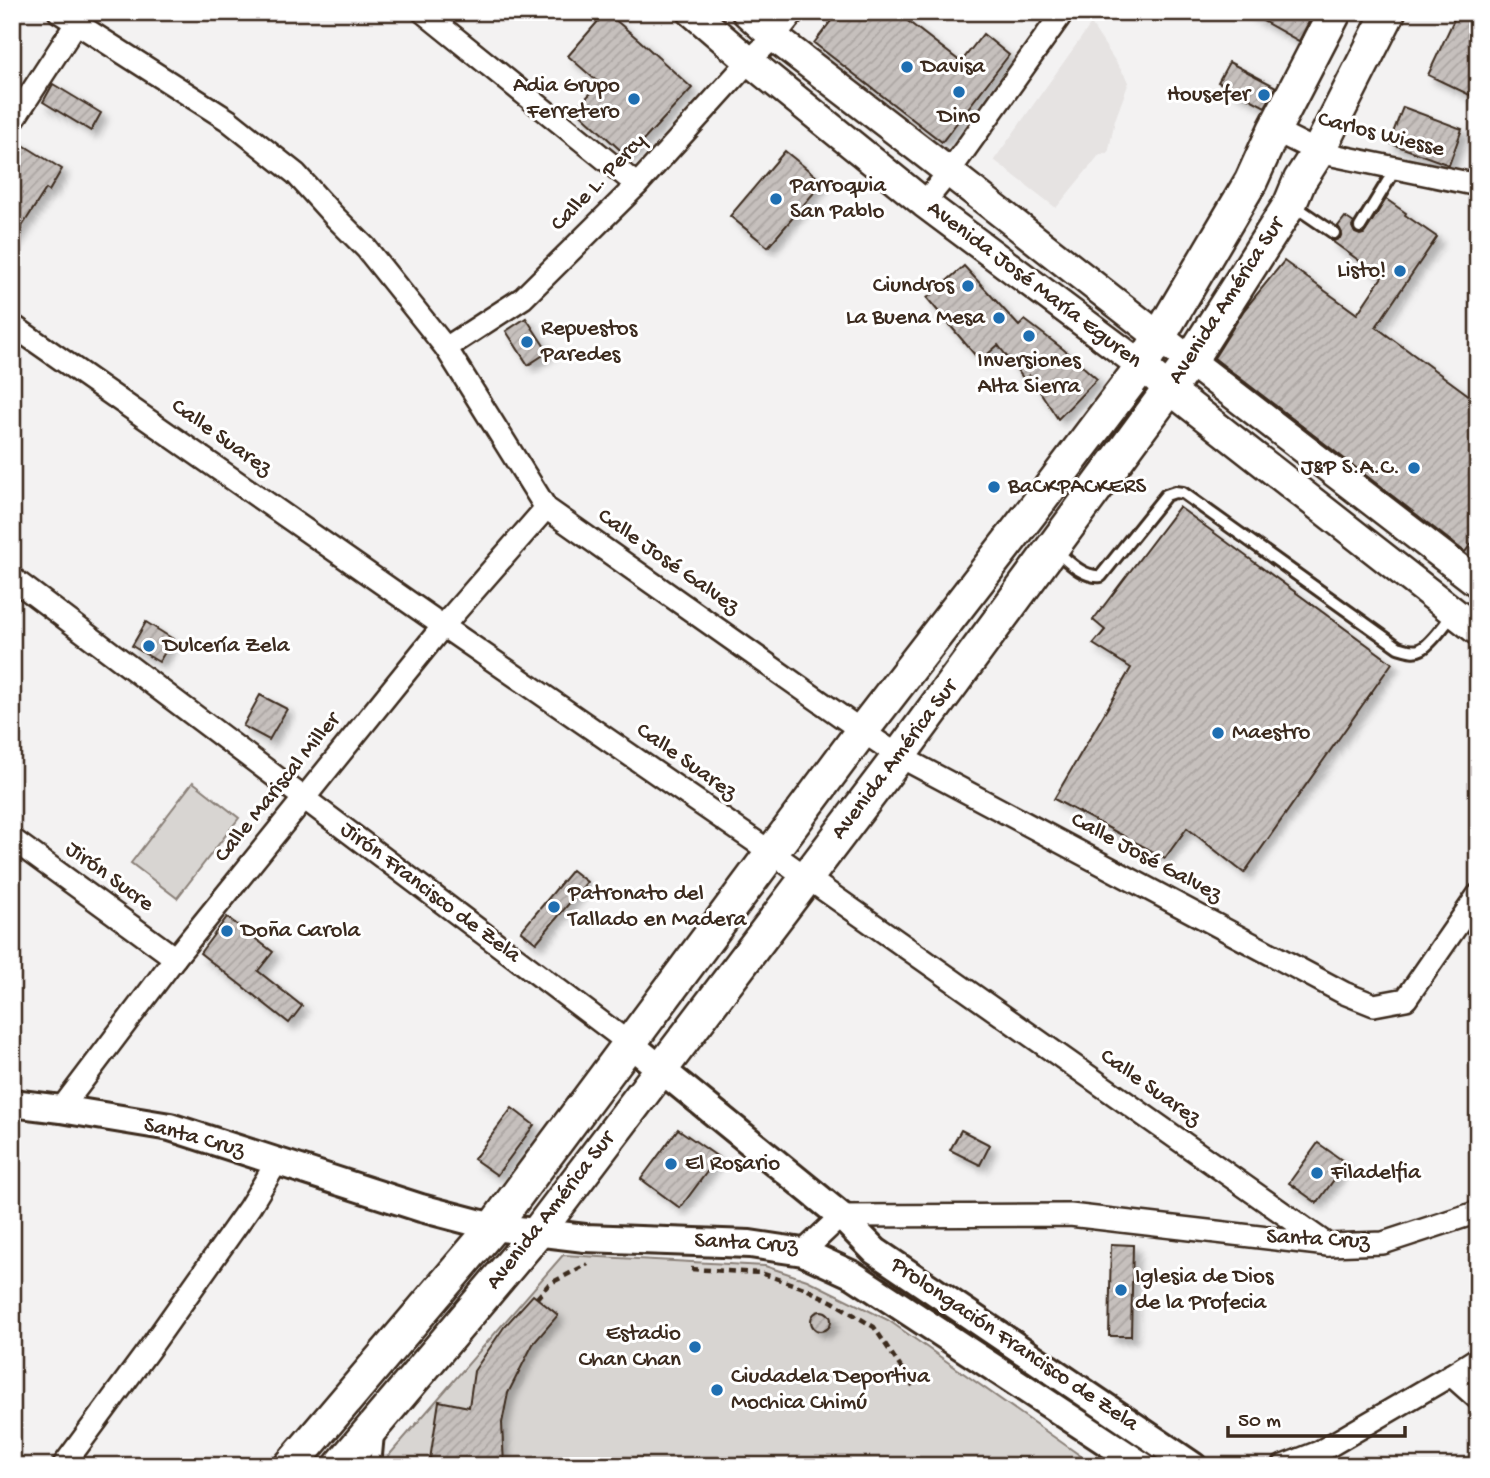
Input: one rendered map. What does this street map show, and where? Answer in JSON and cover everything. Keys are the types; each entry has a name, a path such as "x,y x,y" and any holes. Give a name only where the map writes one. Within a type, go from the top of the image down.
{"main road":[{"name":"Avenida José María Eguren","path":"692,12 924,203 1142,366 1478,631"},
{"name":"Avenida José María Eguren","path":"746,12 774,37 1478,583"},
{"name":"Avenida América Sur","path":"290,1466 493,1227 862,732 1142,366 1251,181 1274,130 1335,12"},
{"name":"Avenida América Sur","path":"340,1466 537,1233 899,756 1190,361 1290,204 1300,180 1318,152 1389,12"},
{"path":"815,115 839,86"},
{"path":"1036,506 1060,537"},
{"path":"1418,585 1440,555"}],"street":[{"name":"Calle José Galvez","path":"59,12 81,18 229,120 296,174 366,248 446,348 546,508 899,756 1344,993 1374,1004 1406,999 1478,895"},
{"path":"423,12 637,185"},
{"name":"Calle L. Percy","path":"446,348 523,298 637,185 794,12"},
{"path":"924,203 1063,12"},
{"path":"12,122 81,18"},
{"name":"Carlos Wiesse","path":"1274,130 1318,152 1478,184"},
{"name":"Calle Suarez","path":"12,325 772,853 1328,1245"},
{"name":"Calle Mariscal Miller","path":"61,1109 176,958 304,798 443,626 546,508"},
{"name":"Jirón Francisco de Zela","path":"12,578 630,1044 841,1216"},
{"name":"Jirón Sucre","path":"12,839 176,958"},
{"name":"Santa Cruz","path":"12,1103 170,1127 421,1208 493,1227 585,1238 750,1244 803,1252 841,1216 1070,1215 1328,1245 1383,1243 1478,1212"},
{"path":"63,1466 249,1208 277,1162"},
{"name":"Prolongación Francisco de Zela","path":"841,1216 875,1251 1193,1466"},
{"name":"Prolongación Francisco de Zela","path":"803,1252 853,1275 1143,1466"},
{"path":"1283,1466 1319,1452 1478,1357"},
{"path":"1451,1375 1478,1399"}],"lane":[{"path":"1360,227 1396,168"},
{"path":"1290,204 1334,233"},
{"path":"1060,537 1076,568 1093,577 1101,576 1166,495 1183,493 1398,647 1421,649 1454,613"},
{"path":"375,1466 380,1419"}],"path":[{"path":"537,1298 549,1284 590,1263"},
{"path":"680,1268 761,1273 804,1288 833,1302 874,1327 913,1385"}],"shaded area":[{"path":"1091,24 1129,82 1115,120 1108,154 1100,154 1056,208 994,160"},
{"path":"193,782 239,818 177,898 131,863"},
{"name":"Ciudadela Deportiva Mochica Chimú","path":"563,1255 765,1266 807,1280 888,1320 1095,1466 383,1466 384,1461"}],"building":[{"name":"Adia Grupo Ferretero","path":"606,12 692,88 628,157 575,109 600,84 568,56"},
{"path":"838,12 896,12 961,62 983,34 1009,55 942,142 814,43"},
{"path":"1247,12 1314,12 1299,41"},
{"path":"1457,13 1478,23 1478,99 1428,75"},
{"path":"1229,62 1276,87 1265,107 1218,82"},
{"path":"53,84 101,113 91,131 43,102"},
{"path":"1403,107 1462,129 1449,165 1389,143"},
{"path":"12,138 62,169 12,242"},
{"name":"Parroquia San Pablo","path":"785,151 823,182 768,247 730,216"},
{"name":"J&P S.A.C.","path":"1386,199 1437,237 1376,327 1478,402 1478,535 1465,552 1214,358 1244,310 1284,261 1357,314 1382,277 1329,239 1334,241 1340,238 1342,233 1338,226 1345,217 1354,223 1352,227 1355,233 1364,234"},
{"path":"964,266 1019,326 1025,320 1097,379 1058,419 1029,375 1024,379 998,345 980,361 927,298"},
{"name":"Repuestos Paredes","path":"526,318 548,352 528,365 506,331"},
{"name":"Maestro","path":"1179,507 1392,663 1244,873 1187,828 1165,858 1054,799 1131,668 1093,644 1105,630 1093,620"},
{"path":"146,622 173,639 159,662 132,646"},
{"path":"260,695 287,709 269,740 243,726"},
{"name":"Patronato del Tallado en Madera","path":"572,870 587,882 536,943 521,931"},
{"path":"227,917 273,952 258,971 302,1006 289,1023 200,953"},
{"path":"512,1108 534,1125 497,1175 474,1159"},
{"path":"678,1129 718,1157 680,1208 641,1179"},
{"path":"961,1130 990,1145 980,1165 950,1150"},
{"name":"Filadelfia","path":"1318,1143 1346,1163 1317,1203 1289,1183"},
{"name":"Iglesia de Dios de la Profecia","path":"1111,1244 1133,1245 1131,1336 1109,1336"},
{"path":"533,1295 558,1315 533,1344 508,1393 502,1423 504,1466 429,1466 439,1401 469,1407 474,1371 504,1327"},
{"path":"817,1311 825,1311 831,1321 825,1331 817,1331 811,1325 811,1317"}],"place":[{"name":"Davisa","path":"907,67"},
{"name":"Dino","path":"959,92"},
{"name":"Housefer","path":"1264,95"},
{"name":"Adia Grupo Ferretero","path":"634,99"},
{"name":"Parroquia San Pablo","path":"776,199"},
{"name":"Listo!","path":"1400,271"},
{"name":"Ciundros","path":"968,286"},
{"name":"La Buena Mesa","path":"999,318"},
{"name":"Inversiones Alta Sierra","path":"1029,336"},
{"name":"Repuestos Paredes","path":"527,342"},
{"name":"J&P S.A.C.","path":"1414,468"},
{"name":"BaCKPACKERS","path":"994,487"},
{"name":"Dulcería Zela","path":"149,646"},
{"name":"Maestro","path":"1218,733"},
{"name":"Patronato del Tallado en Madera","path":"554,907"},
{"name":"Doña Carola","path":"227,931"},
{"name":"El Rosario","path":"671,1164"},
{"name":"Filadelfia","path":"1317,1173"},
{"name":"Iglesia de Dios de la Profecia","path":"1121,1290"},
{"name":"Estadio Chan Chan","path":"695,1347"},
{"name":"Ciudadela Deportiva Mochica Chimú","path":"717,1390"}]}
